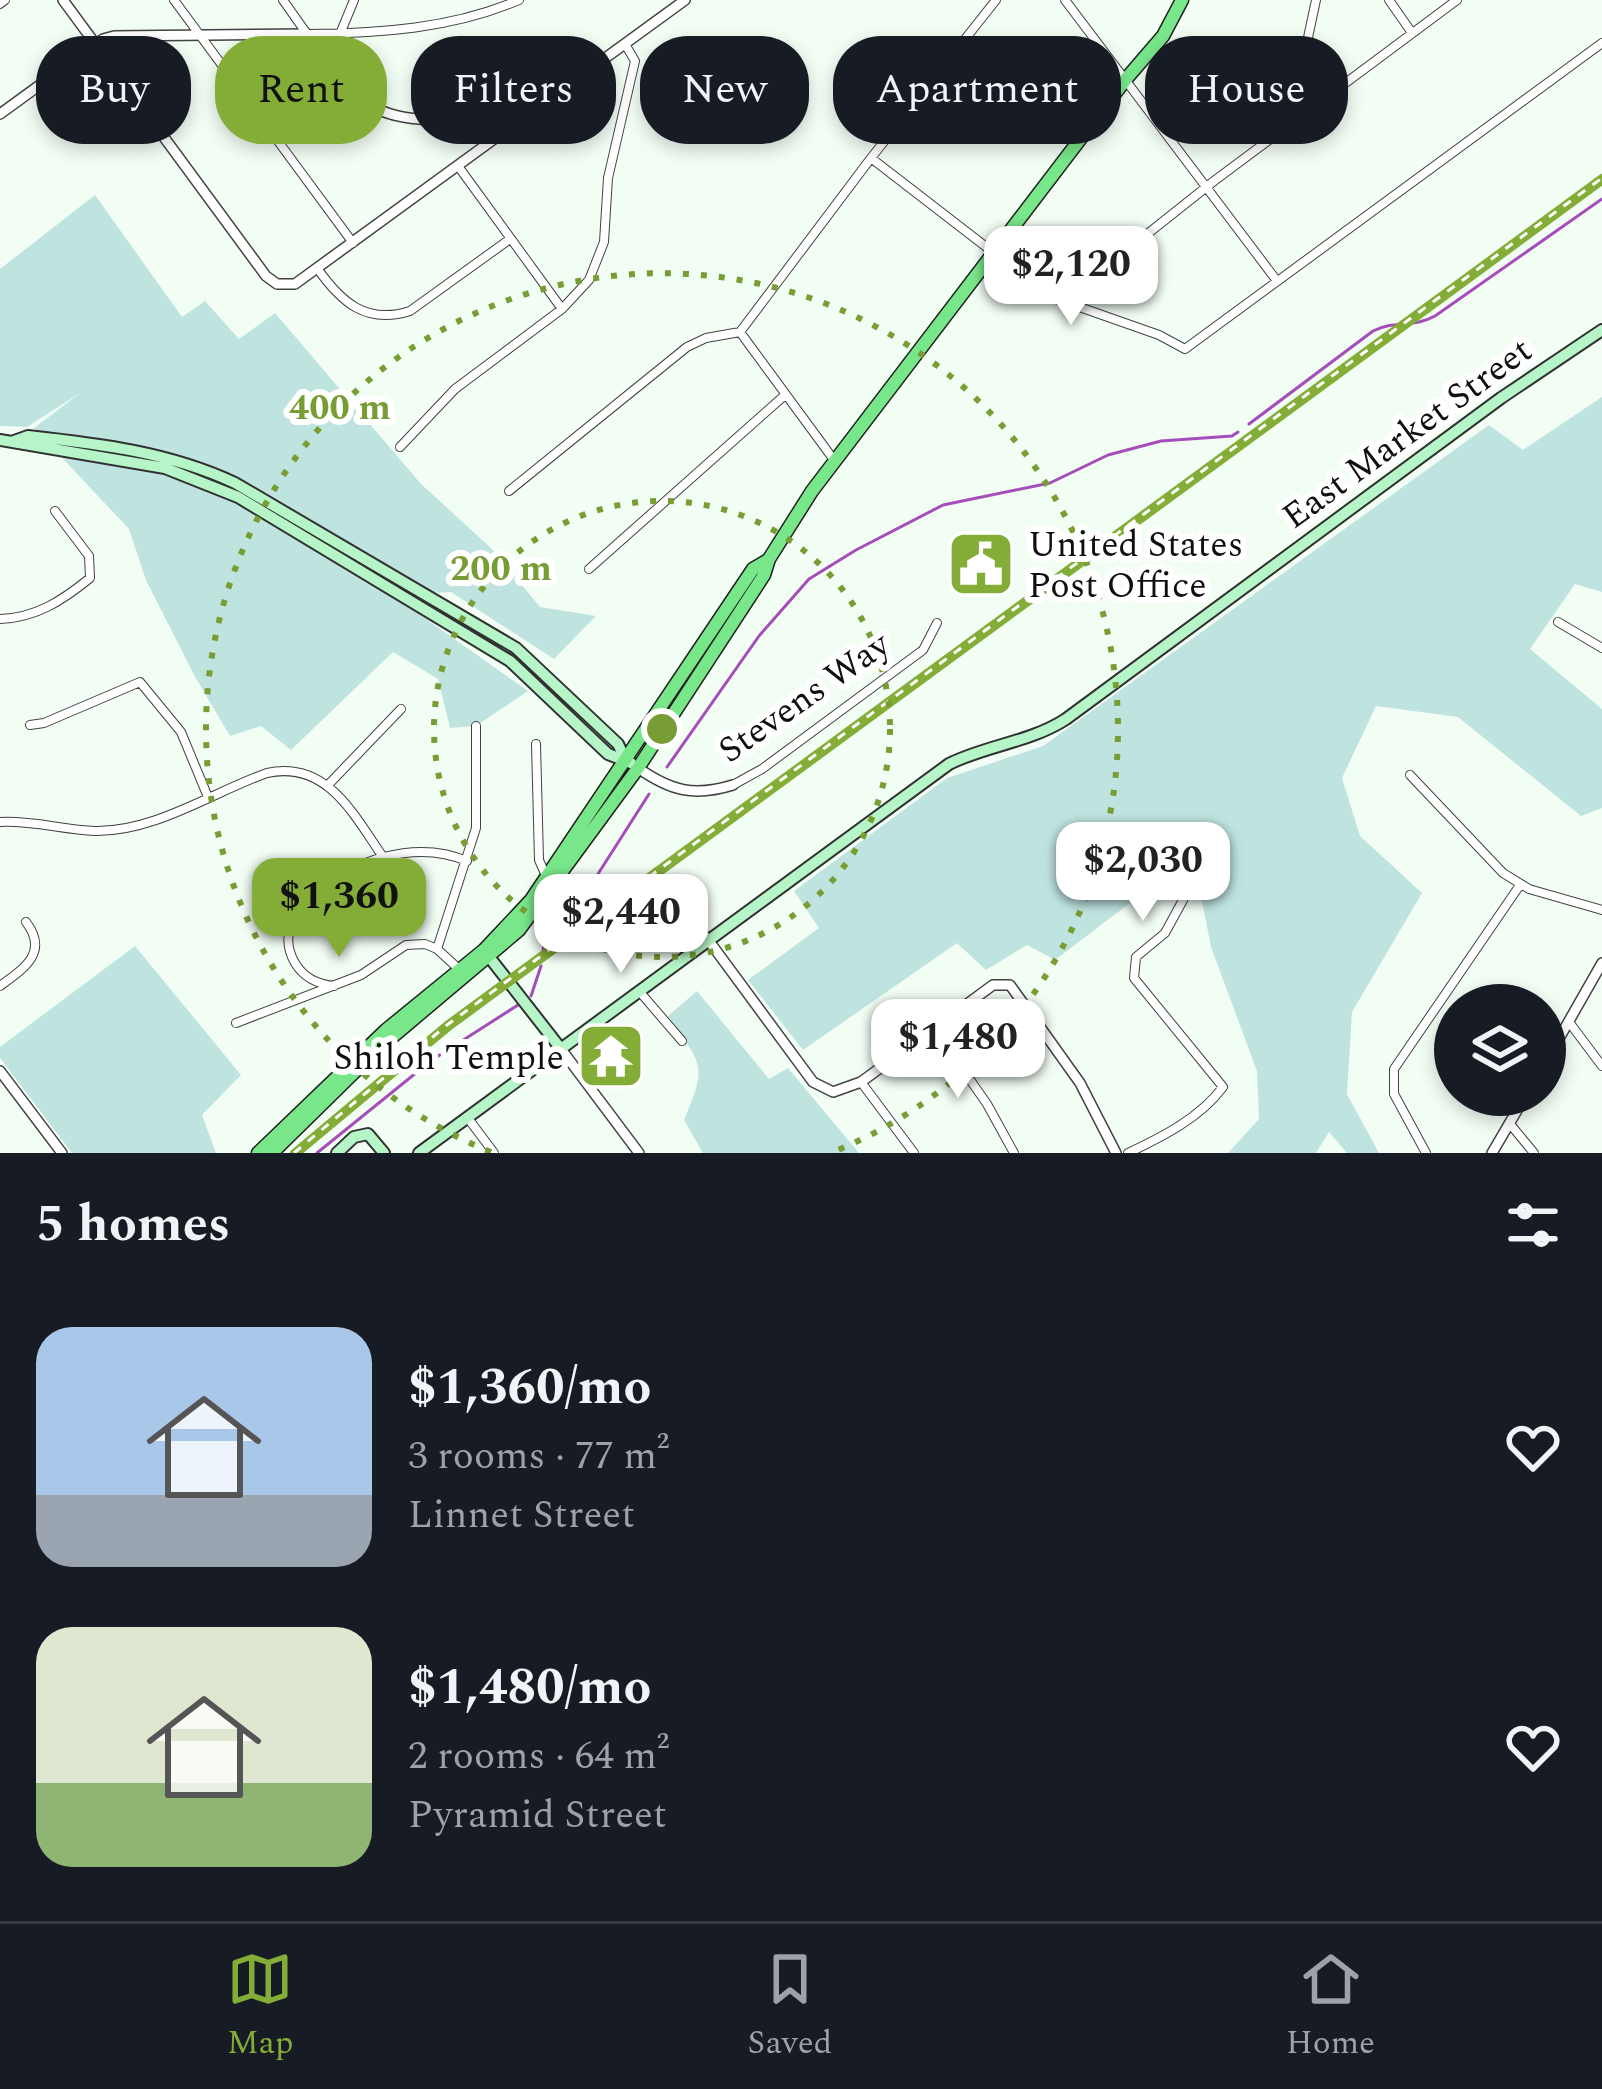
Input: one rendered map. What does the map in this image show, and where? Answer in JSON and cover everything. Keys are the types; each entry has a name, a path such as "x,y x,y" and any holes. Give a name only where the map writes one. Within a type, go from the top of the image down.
{"main road":[{"path":"272,1153 378,1049 487,954 551,882 638,768 834,460 1163,36 1178,0"},
{"name":"East Market Street","path":"419,1153 950,764 976,751 1032,736 1066,718 1501,398 1602,330"},
{"name":"Stevens Way","path":"0,440 14,442 28,436 140,451 200,466 235,483 516,648 638,768"},
{"path":"551,882 625,759 753,569 769,559"},
{"path":"487,954 561,1049"},
{"path":"258,1153 386,1030 463,974"},
{"path":"342,1149 355,1137 368,1134 384,1153"}],"street":[{"path":"64,0 89,36"},
{"path":"174,0 353,243"},
{"path":"283,0 307,34"},
{"path":"340,34 354,0"},
{"path":"114,36 340,34 445,24 519,0"},
{"path":"616,50 685,0"},
{"path":"509,491 687,347 740,332 996,0"},
{"path":"1065,0 1277,281"},
{"path":"1308,36 1316,0"},
{"path":"1389,0 1412,33"},
{"path":"1348,80 1457,0"},
{"path":"871,158 1061,302 1159,334 1185,349 1602,43"},
{"path":"400,447 455,389 562,309 589,280 604,242 608,178 635,61 625,44"},
{"path":"0,114 36,88"},
{"path":"168,144 259,267 277,284 295,284 487,144"},
{"path":"1061,302 1264,144"},
{"path":"458,166 562,309"},
{"path":"317,268 347,304 370,314 394,315 410,310 510,239"},
{"path":"740,332 834,460"},
{"path":"589,568 785,395"},
{"path":"0,619 48,608 90,578 89,556 56,511"},
{"path":"1558,622 1602,648"},
{"name":"Stevens Way","path":"638,768 674,790 698,794 733,785 762,769 923,650 937,623"},
{"path":"30,725 44,724 140,682 181,732 208,797"},
{"path":"328,785 401,709"},
{"path":"437,949 476,828 476,726"},
{"path":"536,744 538,860 551,882"},
{"path":"0,822 119,829 267,773 295,771 328,785 383,857"},
{"path":"1410,775 1520,885 1602,910"},
{"path":"334,986 314,981 298,968 290,950 291,923 302,906 338,877 383,857 421,852 467,861"},
{"path":"669,885 813,1082 824,1090 840,1092 861,1082 999,982 1016,989 1080,1083 1116,1153"},
{"path":"1426,1153 1394,1094 1394,1069 1520,885"},
{"path":"1128,1153 1167,1135 1222,1087 1134,978 1133,962 1165,933 1183,900"},
{"path":"0,986 36,952 35,933 26,922"},
{"path":"236,1023 361,975 406,946 437,949 463,974"},
{"path":"1566,1027 1602,963"},
{"path":"639,991 682,1041"},
{"path":"1569,1022 1602,1066"},
{"path":"934,1028 987,1104 1014,1153"},
{"path":"561,1049 639,1153"},
{"path":"0,1071 62,1153"},
{"path":"861,1082 914,1153"},
{"path":"1492,1153 1514,1116"},
{"path":"467,1118 494,1153"},
{"path":"1510,1124 1534,1153"}],"shaded area":[{"path":"95,195 182,317 205,301 239,339 275,313 421,484 491,548 540,607 596,616 554,659 451,592 392,595 528,691 476,726 450,728 438,679 393,652 291,750 261,726 230,736 146,580 129,529 34,428 80,393 27,427 0,426 0,269"},
{"path":"1602,397 1602,592 1575,584 1530,649 1602,709 1602,808 1581,816 1458,717 1376,706 1342,778 1360,836 1422,893 1352,1012 1347,1094 1379,1153 1347,1153 1329,1132 1316,1153 1228,1153 1259,1119 1257,1071 1211,947 1193,855 1055,960 1027,945 986,970 957,943 803,1050 748,980 819,928 794,891 947,778 1043,746 1489,425 1523,450"},
{"path":"135,946 241,1075 202,1115 216,1153 72,1153 0,1058 0,1047"},
{"path":"697,991 769,1079 788,1068 859,1153 703,1153 684,1120 698,1065 668,1016"}],"waterway":[{"path":"1249,424 1373,331 1435,316 1602,199"},
{"path":"667,767 759,636 809,579 856,550 943,505 1050,483 1108,455 1161,441 1238,432"},
{"path":"543,950 547,927 589,888 649,794"},
{"path":"531,996 541,966"},
{"path":"317,1153 432,1060 518,1005"}],"tram line":[{"path":"301,1153 450,1029 1602,184"}],"railway":[{"path":"294,1153 447,1025 1602,178"}],"place":[{"name":"United States Post Office","path":"981,564"},
{"name":"Shiloh Temple","path":"611,1056"}]}
